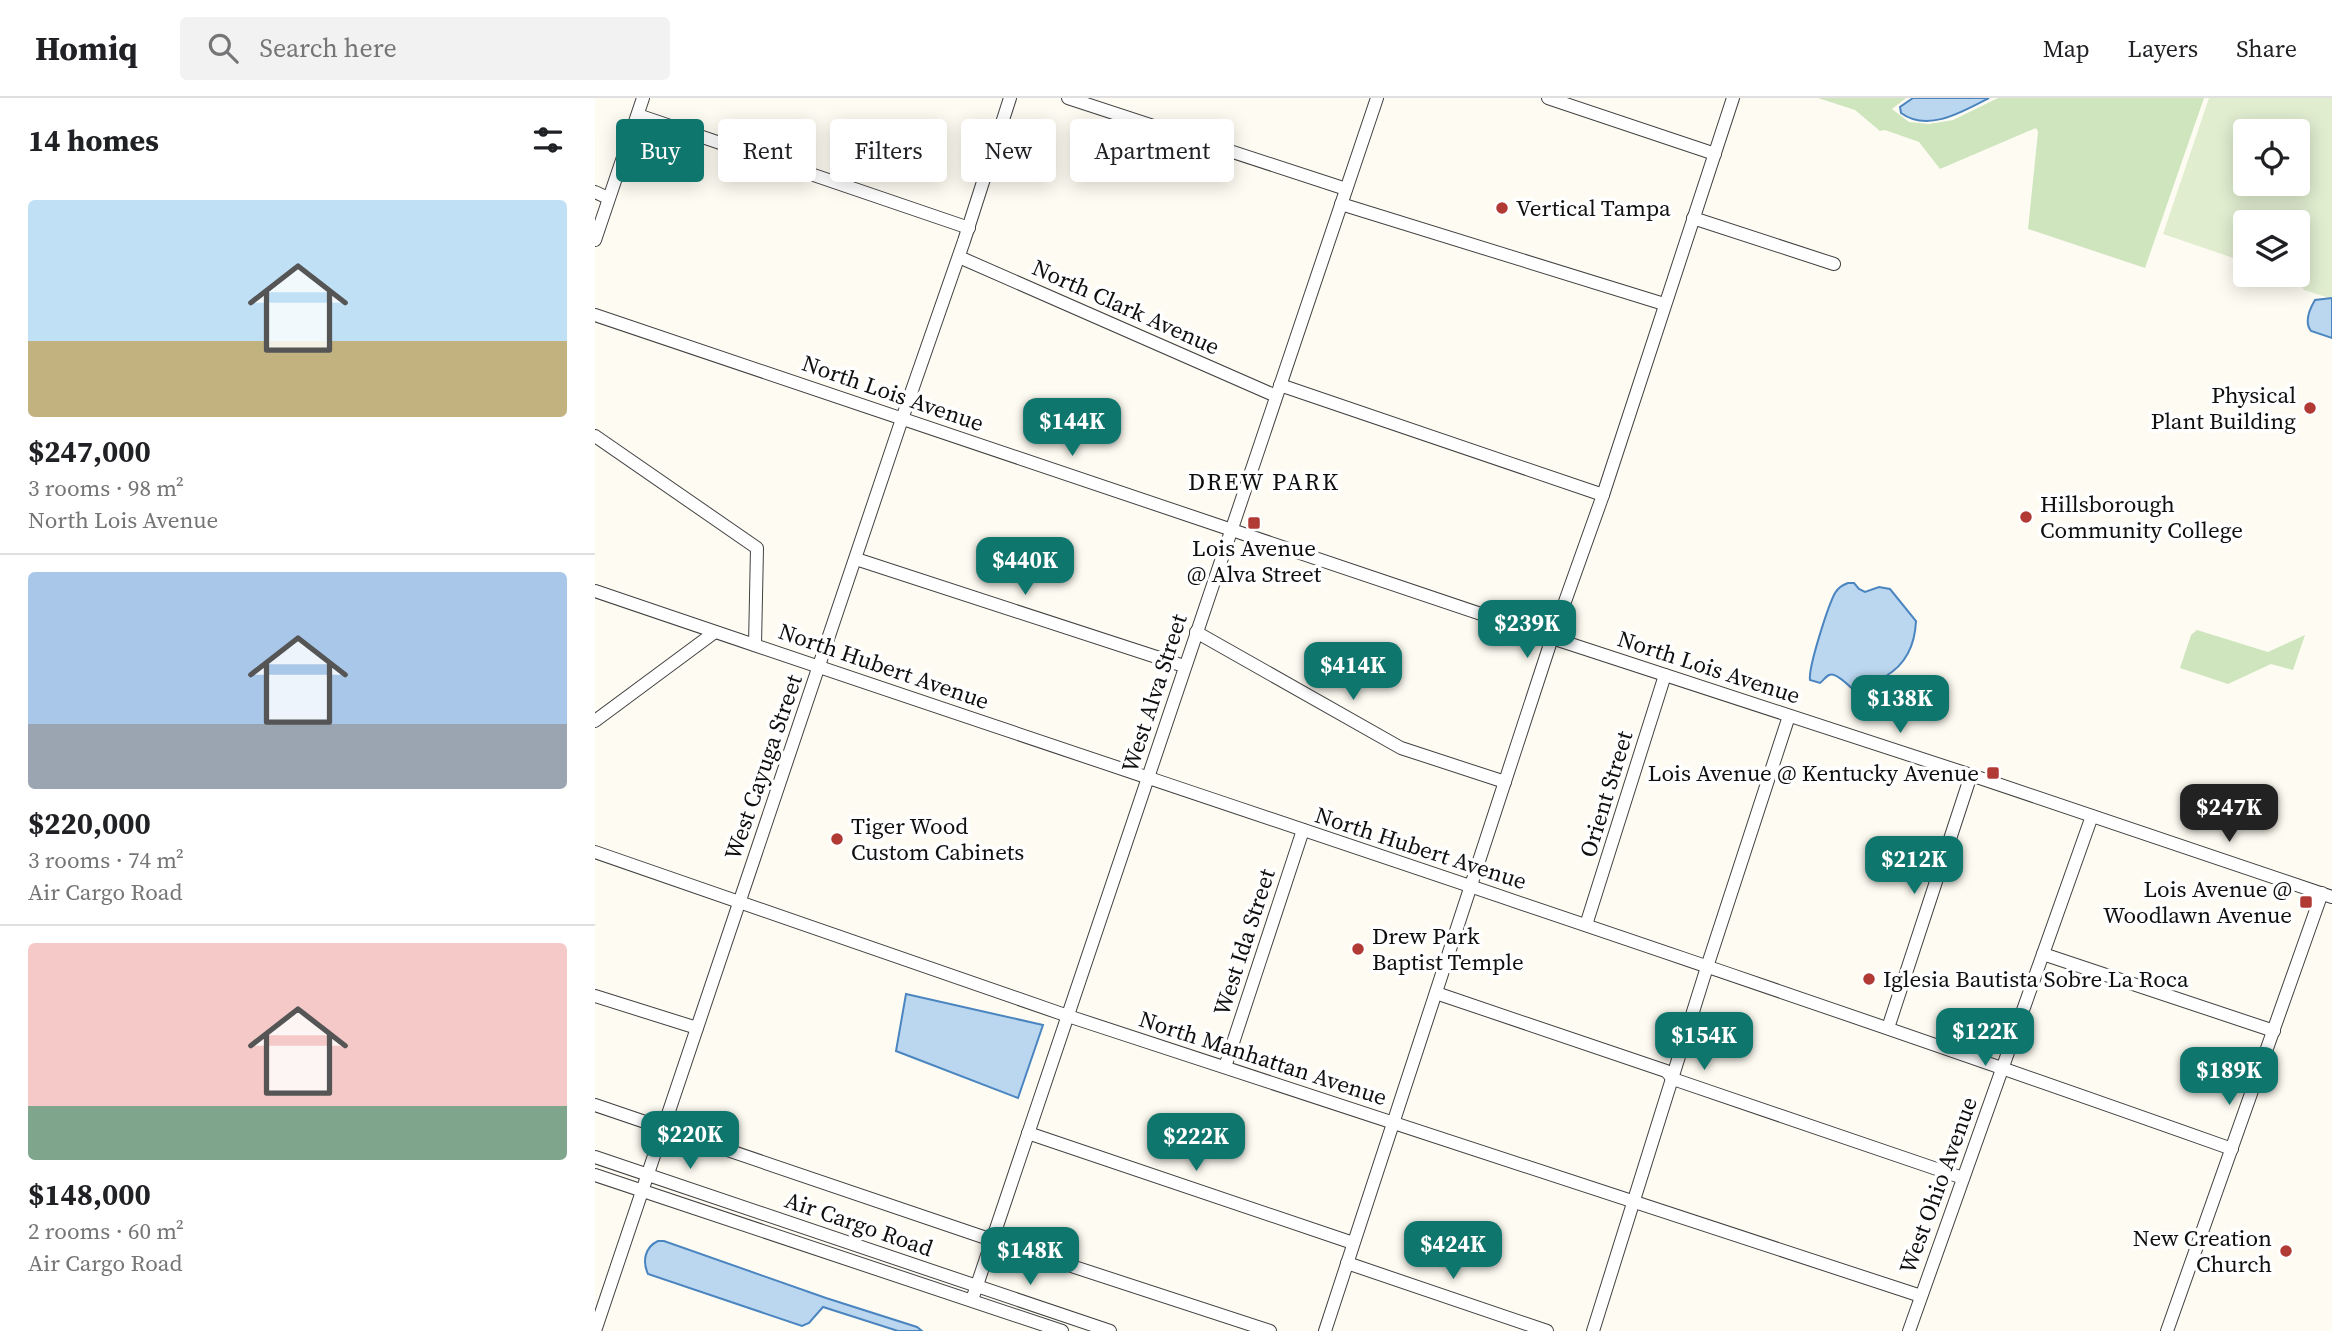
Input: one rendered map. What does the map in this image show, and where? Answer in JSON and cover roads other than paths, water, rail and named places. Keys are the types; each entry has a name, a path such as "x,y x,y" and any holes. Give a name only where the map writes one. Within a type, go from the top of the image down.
{"street":[{"path":"595,240 643,98"},
{"name":"West Cayuga Street","path":"596,1331 902,418 959,257 1010,98"},
{"path":"1068,98 1346,189"},
{"name":"West Alva Street","path":"972,1300 1377,98"},
{"path":"1548,98 1715,153"},
{"path":"1325,1331 1552,638 1603,495 1733,98"},
{"path":"638,115 968,228"},
{"path":"595,192 608,198"},
{"path":"1341,204 1664,304"},
{"path":"1693,218 1834,264"},
{"name":"North Clark Avenue","path":"959,257 1278,390 1603,495"},
{"name":"North Lois Avenue","path":"595,315 1552,638 2327,895"},
{"path":"595,436 757,548 755,645"},
{"path":"856,559 1184,666"},
{"name":"North Hubert Avenue","path":"595,591 1586,925 2002,1067 2232,1149"},
{"path":"595,721 715,632"},
{"path":"1196,632 1401,748 1505,782"},
{"name":"Orient Street","path":"1586,925 1665,675"},
{"path":"1593,1331 1789,716"},
{"path":"1888,1028 1971,775"},
{"name":"West Ohio Avenue","path":"1909,1331 2092,816"},
{"name":"West Ida Street","path":"1225,1067 1303,830"},
{"name":"North Manhattan Avenue","path":"595,852 1067,1016 1921,1296"},
{"path":"2167,1331 2274,1031 2327,895"},
{"path":"2043,954 2274,1031"},
{"path":"1436,993 1666,1071 1673,1079 1963,1178"},
{"path":"595,996 697,1028"},
{"path":"595,1105 1270,1331"},
{"path":"1028,1133 1353,1243"},
{"name":"Air Cargo Road","path":"595,1157 1110,1331"},
{"name":"Air Cargo Road","path":"595,1175 1062,1331"},
{"path":"1347,1263 1547,1331"}],"water":[{"path":"1913,98 1989,98 1946,118 1923,121 1901,113 1900,107"},
{"path":"2332,298 2332,338 2311,331 2308,320 2315,300"},
{"path":"1848,583 1854,583 1865,592 1879,587 1890,589 1916,621 1914,638 1908,653 1899,666 1886,676 1886,697 1873,703 1866,701 1843,680 1833,675 1820,683 1810,680 1815,651 1832,600 1837,590"},
{"path":"906,994 1043,1025 1018,1098 896,1051"},
{"path":"658,1241 917,1327 922,1331 898,1331 823,1307 809,1323 802,1326 648,1274 646,1255 650,1247"}],"place":[{"name":"Vertical Tampa","path":"1502,208"},
{"name":"Physical Plant Building","path":"2310,408"},
{"name":"Hillsborough Community College","path":"2026,517"},
{"name":"Lois Avenue @ Alva Street","path":"1254,523"},
{"name":"Lois Avenue @ Kentucky Avenue","path":"1993,773"},
{"name":"Tiger Wood Custom Cabinets","path":"837,839"},
{"name":"Lois Avenue @ Woodlawn Avenue","path":"2306,902"},
{"name":"Drew Park Baptist Temple","path":"1358,949"},
{"name":"Iglesia Bautista Sobre La Roca","path":"1869,979"},
{"name":"New Creation Church","path":"2286,1251"}],"district":[{"name":"DREW PARK","path":"1264,482"}]}
